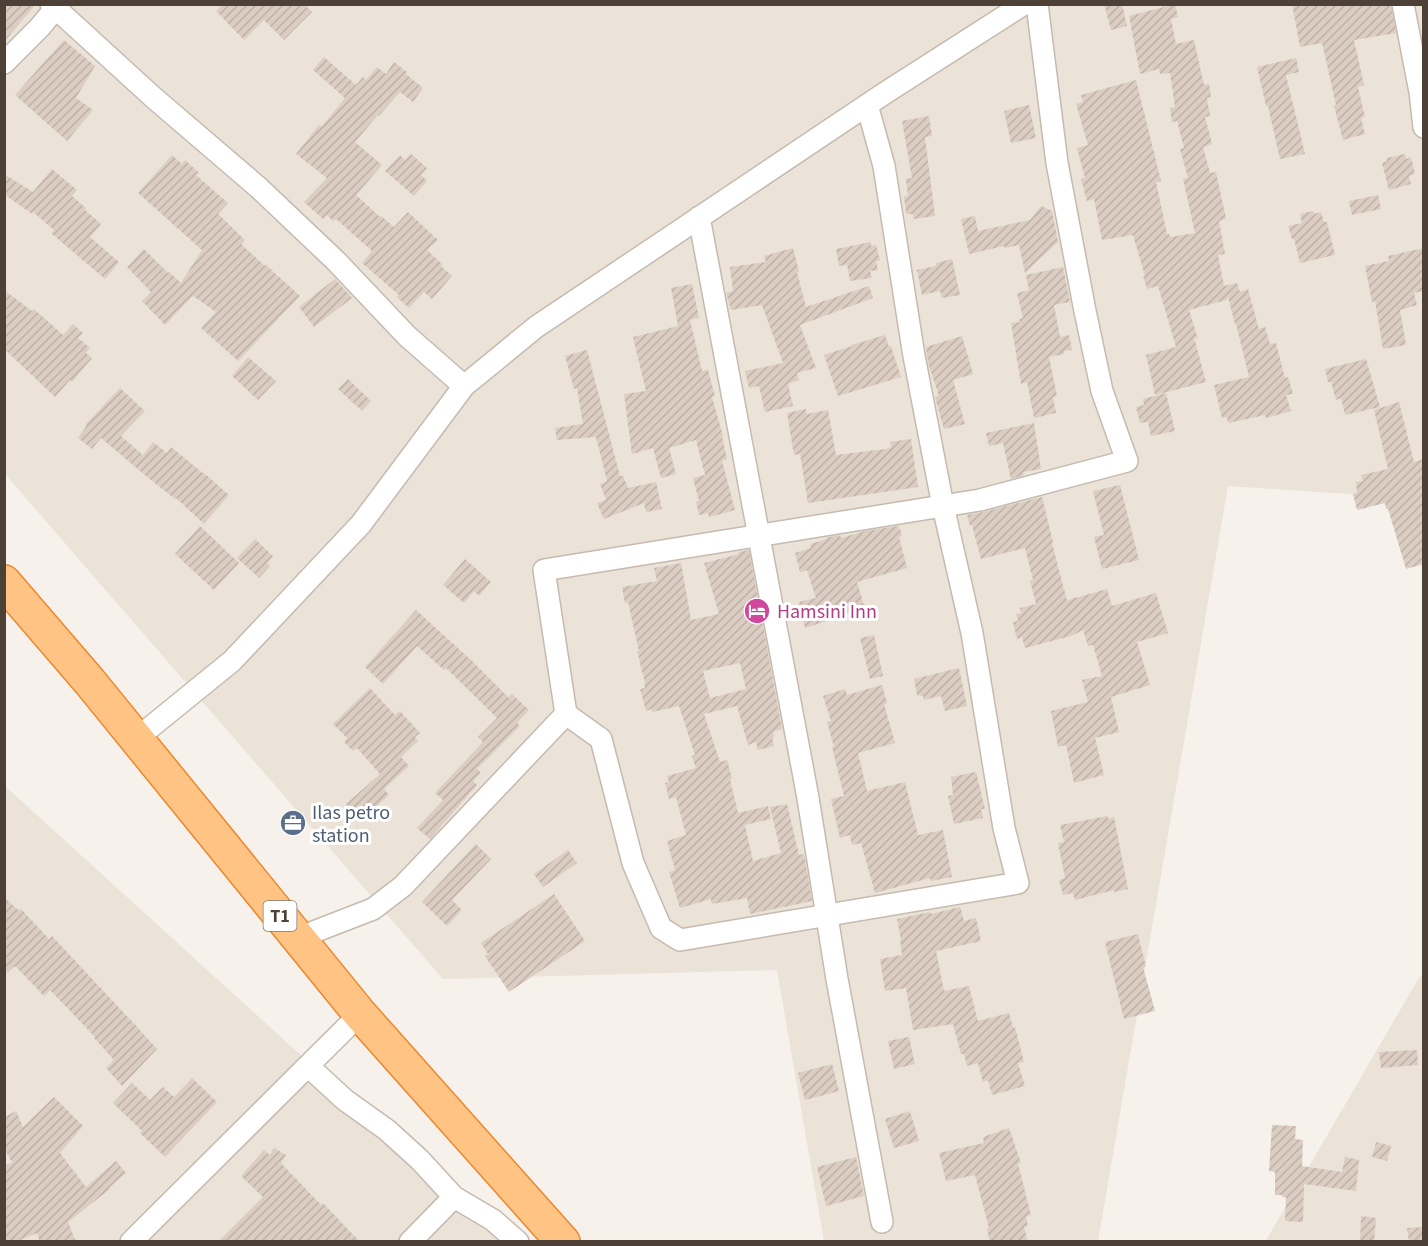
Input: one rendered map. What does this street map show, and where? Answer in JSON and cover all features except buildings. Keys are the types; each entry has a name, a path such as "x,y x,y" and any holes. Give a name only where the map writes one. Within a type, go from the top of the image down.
{"highway":[{"name":"T1","path":"4,582 82,673 360,1014 563,1242"}],"street":[{"path":"136,739 232,660 361,524 464,386 536,327 867,105 1024,4"},
{"path":"867,105 884,166 914,356 943,506 972,633 1004,828 1018,884 680,940 661,928 633,863 601,740 566,714 544,570 758,535 943,506 980,500 1127,461 1101,391 1085,311 1058,163 1037,4"},
{"path":"1403,4 1423,119"},
{"path":"4,63 40,27 55,6 154,98 259,188 336,261 407,336 464,386"},
{"path":"699,217 808,798 837,979 882,1222"},
{"path":"298,938 372,909 403,886 566,714"},
{"path":"131,1242 360,1014"},
{"path":"308,1066 345,1100 387,1130 420,1160 454,1197 493,1220 518,1242"},
{"path":"410,1242 454,1197"}],"shaded area":[{"path":"4,5 1423,5 1423,499 1228,486 1098,1241 824,1241 777,970 443,979 5,474"},
{"path":"5,786 505,1241 5,1241"},
{"path":"1420,976 1423,977 1423,1241 1265,1242"}],"place":[{"name":"Hamsini Inn","path":"757,611"},
{"name":"Ilas petro station","path":"293,823"}]}
